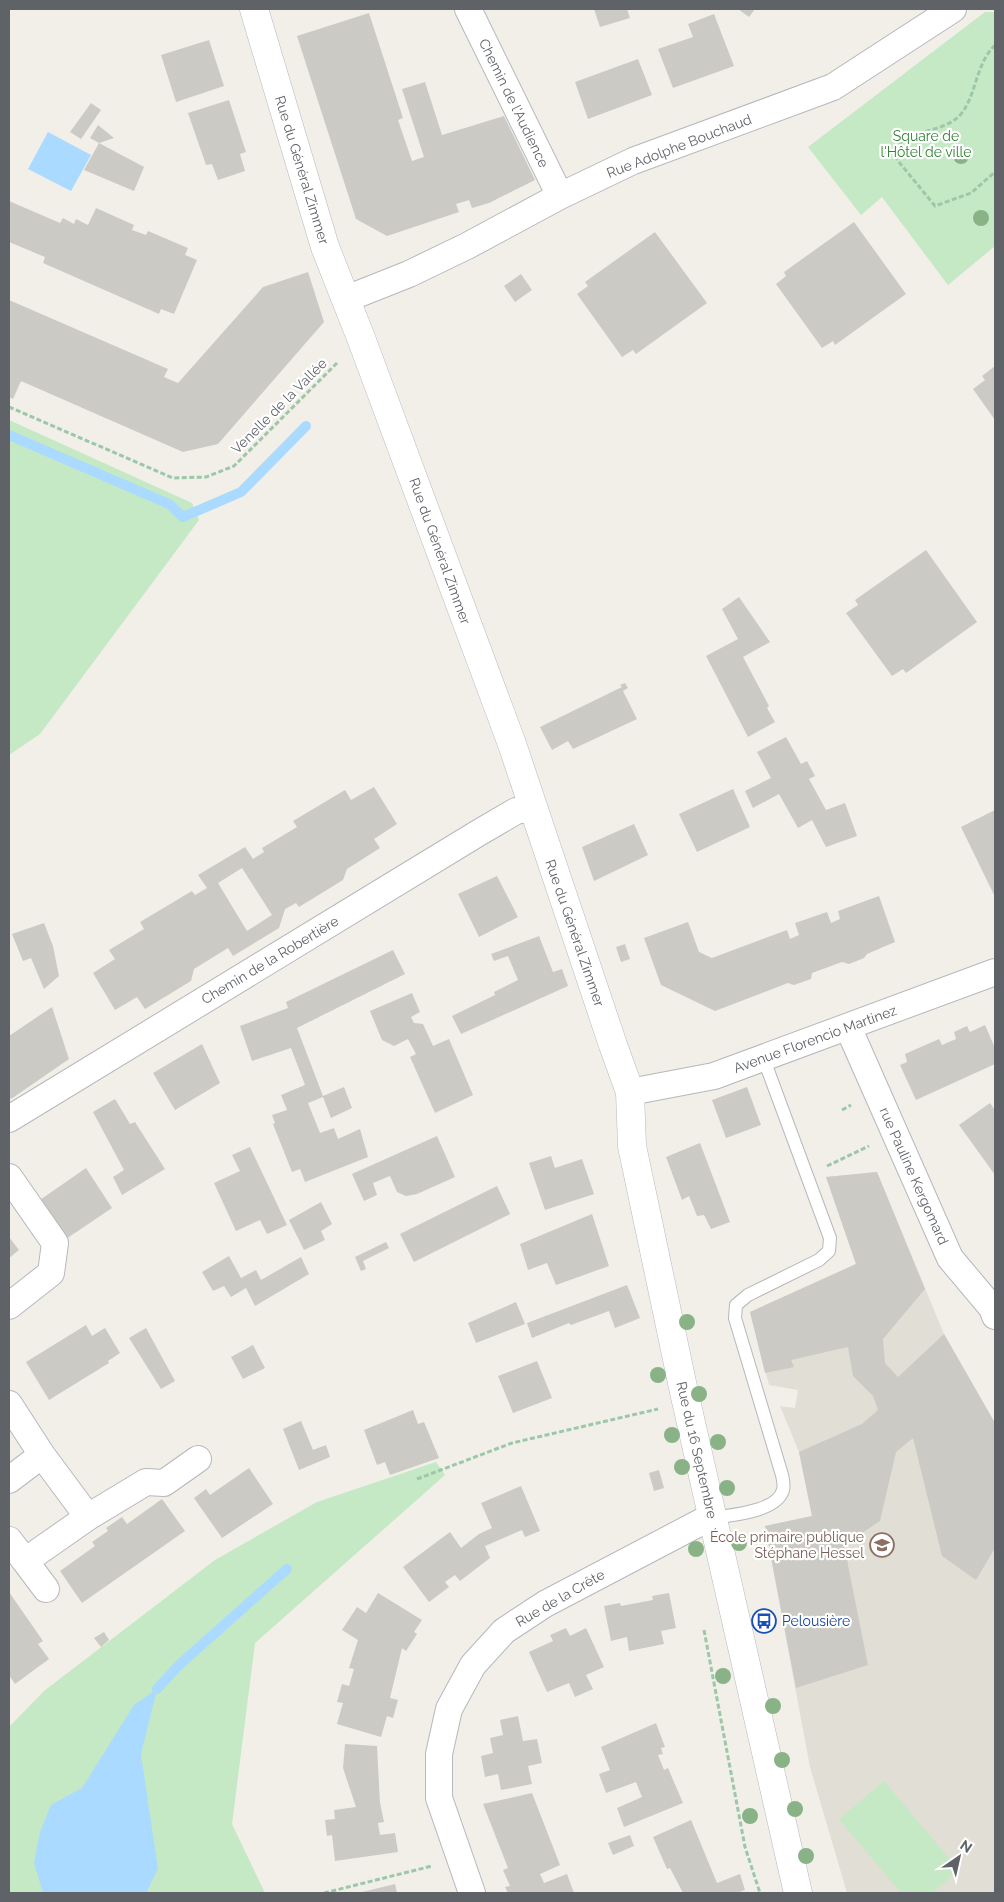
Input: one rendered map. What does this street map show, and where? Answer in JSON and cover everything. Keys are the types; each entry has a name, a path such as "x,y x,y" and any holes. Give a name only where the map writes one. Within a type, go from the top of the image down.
{"street":[{"name":"Rue du Général Zimmer","path":"254,9 325,247 361,338 512,744 630,1092"},
{"name":"Chemin de l'Audience","path":"468,9 560,196"},
{"name":"Rue Adolphe Bouchaud","path":"346,299 409,274 468,246 560,196 633,161 833,87 953,9"},
{"name":"Chemin de la Robertière","path":"9,1119 496,822 516,811 533,808"},
{"name":"Avenue Florencio Martinez","path":"630,1092 714,1076 848,1027 993,980"},
{"name":"rue Pauline Kergomard","path":"848,1027 950,1258 992,1308 995,1316"},
{"name":"Rue du 16 Septembre","path":"630,1092 632,1146 712,1518 798,1893"},
{"path":"9,1177 55,1243 52,1273 9,1306"},
{"path":"9,1404 42,1455 88,1516"},
{"path":"9,1480 42,1455"},
{"path":"25,1560 88,1516 146,1482 164,1483 198,1459"},
{"name":"Rue de la Crête","path":"472,1893 439,1798 439,1754 449,1709 473,1665 504,1631 545,1604 712,1518"},
{"path":"9,1540 46,1589"}],"lane":[{"path":"712,1518 770,1506 778,1499 783,1490 782,1475 736,1318 736,1305 748,1295 819,1260 829,1251 830,1238 763,1058"}],"path":[{"path":"995,45 976,76 969,100 960,115 944,126 909,138 890,151 935,206 971,193 995,172"},
{"name":"Venelle de la Vallée","path":"9,407 173,478 206,477 234,466 304,398 361,338"},
{"path":"806,1176 894,1133"},
{"path":"417,1479 512,1443 658,1409"},
{"path":"704,1627 745,1847 760,1893"},
{"path":"324,1893 461,1859"}],"shaded area":[{"name":"École primaire publique Stéphane Hessel","path":"877,1172 944,1334 995,1423 995,1893 847,1893 810,1767 765,1526 812,1516 799,1452 780,1406 795,1408 798,1390 769,1385 750,1312 856,1264 826,1177"}],"green space":[{"name":"Square de l'Hôtel de ville","path":"985,12 995,12 995,246 948,285 882,197 861,215 808,147"},
{"path":"9,420 192,503 199,520 40,734 9,755"},
{"path":"436,1462 445,1475 255,1643 232,1824 265,1893 9,1893 9,1727 44,1691 215,1560 317,1502"},
{"path":"884,1781 959,1870 932,1893 901,1893 839,1819"}],"water":[{"path":"48,132 91,155 71,191 28,169"},
{"path":"157,1689 141,1754 158,1869 146,1893 43,1893 34,1863 40,1832 51,1805 82,1788 134,1705"}],"building":[{"path":"594,9 627,9 630,18 600,27"},
{"path":"738,9 755,9 749,17"},
{"path":"369,13 403,118 398,120 412,161 424,157 402,89 425,82 442,135 504,116 535,180 489,203 472,208 469,200 456,204 459,212 387,236 356,219 297,36"},
{"path":"714,14 734,66 673,88 658,49 693,37 688,24"},
{"path":"209,40 224,86 176,102 161,55"},
{"path":"638,59 652,95 588,119 575,82"},
{"path":"229,100 246,152 240,154 245,171 218,180 212,164 206,165 188,113"},
{"path":"91,103 101,110 81,139 70,132"},
{"path":"98,125 114,138 99,143 90,138"},
{"path":"99,143 144,167 134,191 84,170"},
{"path":"9,201 60,223 63,218 74,224 76,219 88,225 96,208 134,225 132,230 146,235 148,231 188,248 185,255 197,260 174,314 161,309 159,314 43,263 45,257 9,242"},
{"path":"854,222 906,294 835,345 833,341 822,348 776,284 786,276 784,272"},
{"path":"655,232 707,303 636,354 633,350 622,357 577,294 588,286 585,282"},
{"path":"308,272 324,322 218,444 183,452 21,381 13,399 9,397 9,300 168,369 164,377 178,383 263,287"},
{"path":"521,274 532,290 515,302 504,286"},
{"path":"995,366 995,420 973,389 985,380 982,376"},
{"path":"926,550 977,622 906,673 903,669 892,676 846,613 858,605 855,600"},
{"path":"739,597 770,642 743,657 769,706 767,708 775,722 748,737 706,656 738,639 722,609"},
{"path":"625,683 628,688 623,691 637,719 573,749 568,741 552,750 540,727 622,687 620,685"},
{"path":"786,737 801,764 807,761 815,776 809,779 826,810 845,803 857,836 826,847 812,820 798,828 779,794 753,808 745,791 771,778 757,752"},
{"path":"374,787 397,824 374,839 380,848 347,869 343,880 299,907 296,903 285,909 279,928 233,956 228,948 194,969 191,981 145,1009 137,997 115,1010 93,973 115,959 109,950 144,929 140,922 192,891 195,895 207,888 198,875 245,847 253,859 264,852 262,848 297,827 293,821 345,790 351,800","holes":["242,868 272,915 247,931 218,883"]},
{"path":"733,789 750,827 697,852 679,814"},
{"path":"995,810 995,897 961,827"},
{"path":"634,824 648,855 594,881 582,847"},
{"path":"497,876 518,917 479,937 458,894"},
{"path":"879,896 895,942 849,964 842,962 812,973 811,979 794,985 788,983 715,1011 661,985 644,938 688,922 699,952 712,958 787,930 790,939 799,935 795,923 827,912 831,923 840,919 838,911"},
{"path":"44,923 53,946 59,976 44,989 31,958 23,961 12,934"},
{"path":"539,936 553,972 562,969 568,986 461,1034 452,1016 495,995 494,992 518,980 508,956 494,961 491,954"},
{"path":"625,944 630,959 621,962 616,947"},
{"path":"393,950 405,974 297,1028 323,1096 344,1087 352,1108 331,1118 323,1097 308,1103 320,1133 334,1128 338,1139 360,1129 368,1157 305,1182 300,1169 292,1172 273,1124 275,1123 272,1115 287,1110 281,1095 305,1085 291,1048 252,1061 240,1026 288,1008 286,1002"},
{"path":"412,993 420,1012 411,1017 414,1023 423,1024 433,1046 449,1039 473,1095 435,1113 410,1057 416,1054 408,1039 394,1046 382,1040 370,1011"},
{"path":"52,1007 69,1059 11,1099 9,1096 9,1036"},
{"path":"985,1025 995,1048 995,1064 916,1100 900,1065 907,1062 905,1054 939,1039 942,1045 956,1039 954,1032 967,1026 970,1032"},
{"path":"202,1044 220,1083 175,1110 153,1073"},
{"path":"747,1087 761,1125 726,1138 712,1100"},
{"path":"115,1099 130,1124 135,1122 165,1169 122,1195 113,1177 124,1170 93,1112"},
{"path":"990,1103 995,1110 995,1175 959,1125"},
{"path":"437,1136 455,1177 417,1194 406,1196 397,1192 390,1176 373,1183 377,1195 364,1201 352,1174"},
{"path":"700,1143 730,1222 711,1229 704,1215 697,1216 689,1196 682,1200 666,1157"},
{"path":"250,1147 287,1225 267,1234 260,1220 236,1231 214,1183 240,1171 232,1155"},
{"path":"551,1156 555,1168 582,1159 594,1194 545,1210 529,1163"},
{"path":"86,1168 112,1208 63,1241 37,1202"},
{"path":"877,1172 925,1289 883,1339 885,1363 898,1377 944,1334 995,1423 995,1548 976,1580 942,1556 913,1438 896,1452 880,1521 844,1545 868,1665 796,1688 765,1526 812,1516 799,1452 862,1424 878,1410 873,1396 853,1376 848,1347 791,1360 794,1367 765,1373 750,1312 856,1264 826,1177"},
{"path":"497,1186 510,1214 414,1262 400,1234"},
{"path":"321,1202 332,1224 321,1231 325,1240 304,1250 289,1220"},
{"path":"592,1214 609,1266 556,1285 547,1263 528,1270 520,1244"},
{"path":"9,1237 19,1250 9,1258"},
{"path":"386,1242 389,1248 363,1261 366,1269 361,1271 355,1257"},
{"path":"229,1256 241,1278 256,1270 261,1280 301,1257 309,1274 255,1306 246,1288 231,1297 224,1286 213,1291 202,1272"},
{"path":"627,1285 640,1318 615,1328 609,1311 571,1325 569,1323 532,1338 527,1323"},
{"path":"516,1302 525,1324 476,1343 468,1323"},
{"path":"86,1325 92,1336 105,1328 120,1353 108,1361 109,1363 49,1400 26,1362"},
{"path":"146,1328 175,1381 161,1389 129,1338"},
{"path":"253,1345 265,1368 243,1379 231,1357"},
{"path":"537,1361 552,1398 513,1413 498,1376"},
{"path":"413,1410 418,1424 424,1422 439,1458 390,1475 385,1462 377,1465 364,1430"},
{"path":"301,1421 313,1450 326,1445 330,1457 299,1470 283,1429"},
{"path":"249,1468 273,1504 222,1538 194,1498 206,1489 210,1495"},
{"path":"659,1470 664,1488 654,1491 649,1473"},
{"path":"521,1486 540,1531 525,1537 522,1530 485,1546 490,1558 460,1581 455,1575 445,1582 449,1587 429,1602 403,1567 450,1532 461,1548 479,1534 492,1528 481,1503"},
{"path":"162,1499 185,1531 82,1603 60,1571 95,1546 92,1542 108,1531 106,1528 122,1517 127,1524"},
{"path":"9,1592 43,1641 38,1644 49,1659 15,1684 9,1675"},
{"path":"378,1593 422,1620 414,1632 417,1634 406,1651 402,1648 390,1698 398,1700 393,1718 387,1716 381,1737 337,1724 343,1703 337,1702 342,1684 349,1686 354,1669 349,1668 358,1640 342,1630 357,1607 366,1613"},
{"path":"669,1593 676,1628 661,1631 664,1644 629,1651 627,1637 611,1641 604,1606 620,1603 621,1606 653,1600 652,1596"},
{"path":"566,1628 570,1636 586,1628 604,1667 586,1675 593,1689 575,1697 569,1683 547,1692 529,1652 553,1641 550,1635"},
{"path":"104,1632 109,1640 101,1647 94,1638"},
{"path":"518,1716 523,1741 537,1739 542,1763 528,1766 532,1784 501,1790 498,1774 485,1777 481,1756 493,1753 490,1738 503,1735 500,1720"},
{"path":"656,1723 665,1747 661,1748 663,1754 658,1755 664,1770 668,1768 683,1803 624,1827 617,1808 642,1797 636,1782 606,1793 599,1774 610,1770 601,1747"},
{"path":"345,1744 377,1746 380,1803 384,1822 378,1823 380,1835 395,1833 398,1852 335,1861 332,1835 327,1836 325,1820 335,1819 334,1810 356,1807 343,1768"},
{"path":"532,1793 560,1865 540,1874 544,1883 567,1874 574,1893 508,1893 505,1887 510,1886 503,1870 508,1868 483,1804"},
{"path":"691,1820 717,1883 740,1874 745,1890 736,1893 683,1893 670,1868 667,1869 653,1837"},
{"path":"630,1835 634,1846 613,1855 608,1843"},
{"path":"395,1884 397,1893 358,1893"}],"waterway":[{"path":"9,435 169,504 183,517 241,492 306,426"},
{"path":"157,1689 178,1666 287,1569"}],"place":[{"name":"École primaire publique Stéphane Hessel","path":"882,1545"},
{"name":"Pelousière","path":"764,1621"}]}
